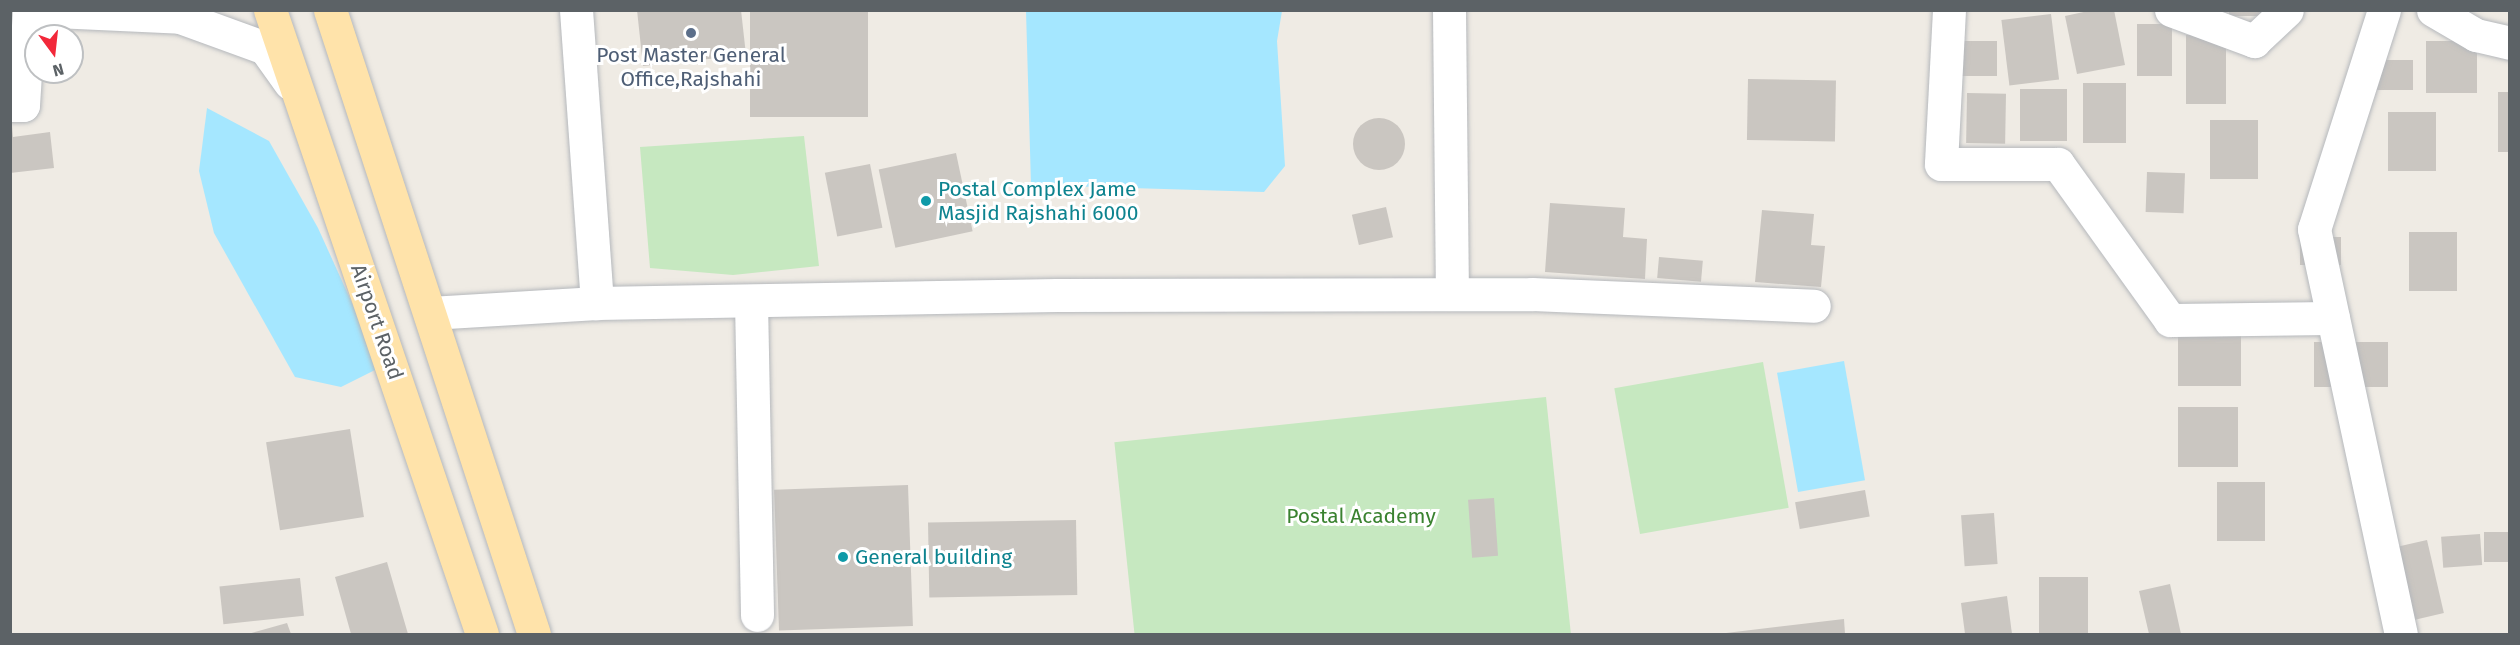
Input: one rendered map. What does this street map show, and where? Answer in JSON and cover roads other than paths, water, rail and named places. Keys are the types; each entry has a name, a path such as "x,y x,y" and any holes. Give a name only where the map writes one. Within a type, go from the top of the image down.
{"main road":[{"name":"Airport Road","path":"270,10 294,89 403,396 482,634"},
{"path":"330,10 430,314 448,381 534,634"}],"street":[{"path":"10,105 23,105 29,10"},
{"path":"34,10 180,17 265,48 294,89"},
{"path":"576,10 597,303"},
{"path":"1449,10 1452,294"},
{"path":"1949,10 1941,164 2058,164 2170,320 2333,318"},
{"path":"2171,10 2254,41 2287,10"},
{"path":"2384,10 2314,229 2401,634"},
{"path":"2433,10 2476,35 2510,43"},
{"path":"430,314 597,303 1452,294 1814,306"},
{"path":"751,300 757,615"}],"water":[{"path":"1026,11 1282,11 1277,41 1285,166 1264,192 1031,185"},
{"path":"207,108 269,141 318,228 381,367 341,387 295,377 214,233 199,171"},
{"path":"1844,361 1865,480 1798,492 1777,373"}],"place":[{"name":"Post Master General Office,Rajshahi","path":"691,33"},
{"name":"Postal Complex Jame Masjid Rajshahi 6000","path":"926,201"},
{"name":"General building","path":"843,557"}],"park label":[{"name":"Postal Academy","path":"1361,516"}]}
